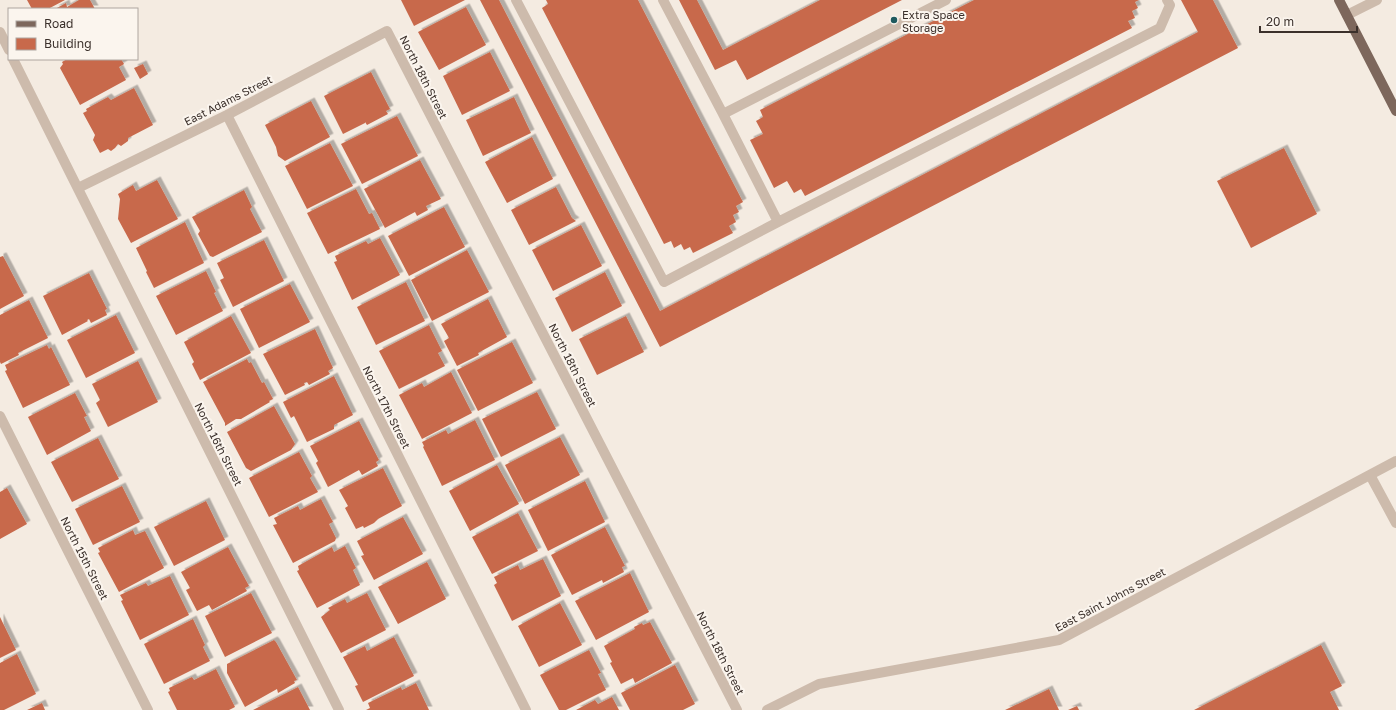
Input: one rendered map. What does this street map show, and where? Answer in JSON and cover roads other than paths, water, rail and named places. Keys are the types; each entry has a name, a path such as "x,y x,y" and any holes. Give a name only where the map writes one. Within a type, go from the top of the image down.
{"main road":[{"path":"1339,0 1396,111"}],"lane":[{"path":"516,0 664,282 778,222 1160,28 1170,5 1167,0"},
{"path":"663,0 778,222"},
{"path":"723,114 946,0"},
{"path":"1347,15 1377,0"},
{"name":"East Adams Street","path":"78,188 227,115 387,31"},
{"name":"North 18th Street","path":"387,31 737,710"},
{"path":"0,32 8,48"},
{"name":"North 16th Street","path":"14,60 339,710"},
{"name":"North 17th Street","path":"227,115 526,710"},
{"name":"North 15th Street","path":"0,416 148,710"},
{"name":"East Saint Johns Street","path":"767,710 819,684 1059,640 1396,461"},
{"path":"1370,475 1396,523"}],"place":[{"name":"Extra Space Storage","path":"894,20"}]}
